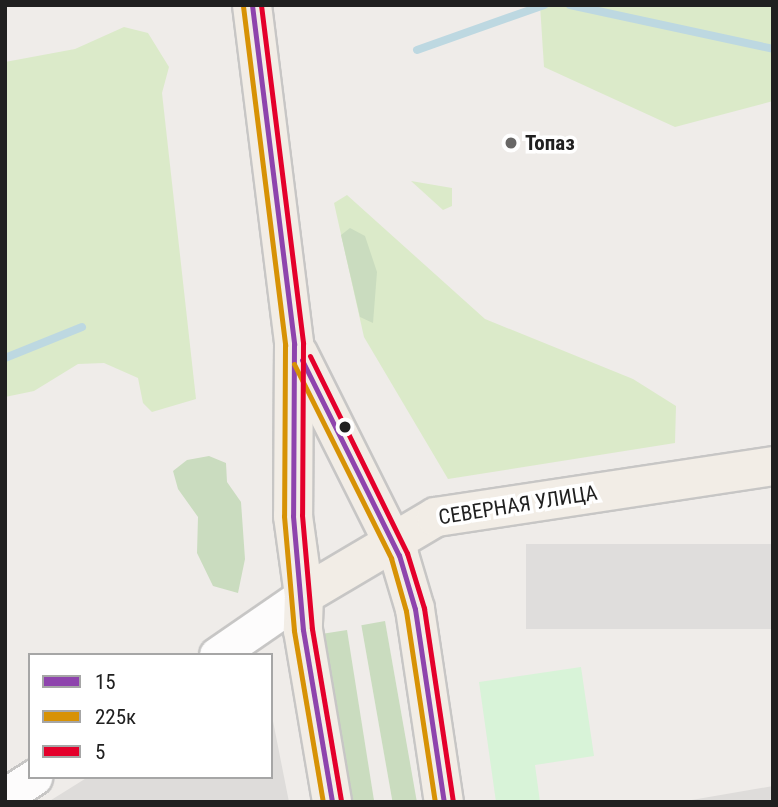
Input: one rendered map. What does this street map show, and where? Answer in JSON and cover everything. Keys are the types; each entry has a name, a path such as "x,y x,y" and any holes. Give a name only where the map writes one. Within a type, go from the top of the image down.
{"main road":[{"path":"252,5 294,344 293,516 304,595 303,630 332,802"},
{"path":"294,344 393,537 415,609 444,802"},
{"name":"СЕВЕРНАЯ УЛИЦА","path":"304,595 393,537 436,517 773,466"}],"street":[{"name":"СЕВЕРНАЯ УЛИЦА","path":"220,653 304,595"},
{"path":"5,796 31,779"}],"shaded area":[{"path":"526,544 773,544 773,629 526,629"},
{"path":"273,721 289,802 48,802 85,779 273,779"},
{"path":"773,786 773,802 680,802"}],"green space":[{"path":"540,5 773,5 773,101 675,127 544,67"},
{"path":"124,27 148,33 169,67 162,93 196,399 152,412 143,403 138,378 104,363 78,364 34,391 5,397 5,62 75,49"},
{"path":"411,181 452,188 452,206 443,210"},
{"path":"347,195 485,319 633,379 676,406 675,443 448,479 364,337 334,203"},
{"path":"350,228 365,236 377,272 373,323 360,317 341,235"},
{"path":"209,456 226,463 227,482 241,502 245,559 238,593 213,586 197,553 198,517 178,489 173,471 187,460"},
{"path":"385,621 417,802 393,802 361,625"},
{"path":"347,630 374,802 348,802 321,634"},
{"path":"581,667 594,756 535,765 540,802 496,802 479,682"}],"waterway":[{"path":"417,50 544,5"},
{"path":"570,5 773,49"},
{"path":"5,358 82,327"}],"transit line":[{"name":"15","path":"252,5 294,344 293,516 303,630 332,802"},
{"name":"5","path":"261,5 303,343 302,515 312,629 341,801"},
{"name":"225к","path":"243,6 285,345 284,516 294,631 323,802"},
{"name":"5","path":"310,356 407,553 424,608 453,801"},
{"name":"15","path":"302,360 399,555 415,609 444,802"},
{"name":"225к","path":"294,364 391,558 406,611 435,802"}],"place":[{"name":"Топаз","path":"511,143"}]}
